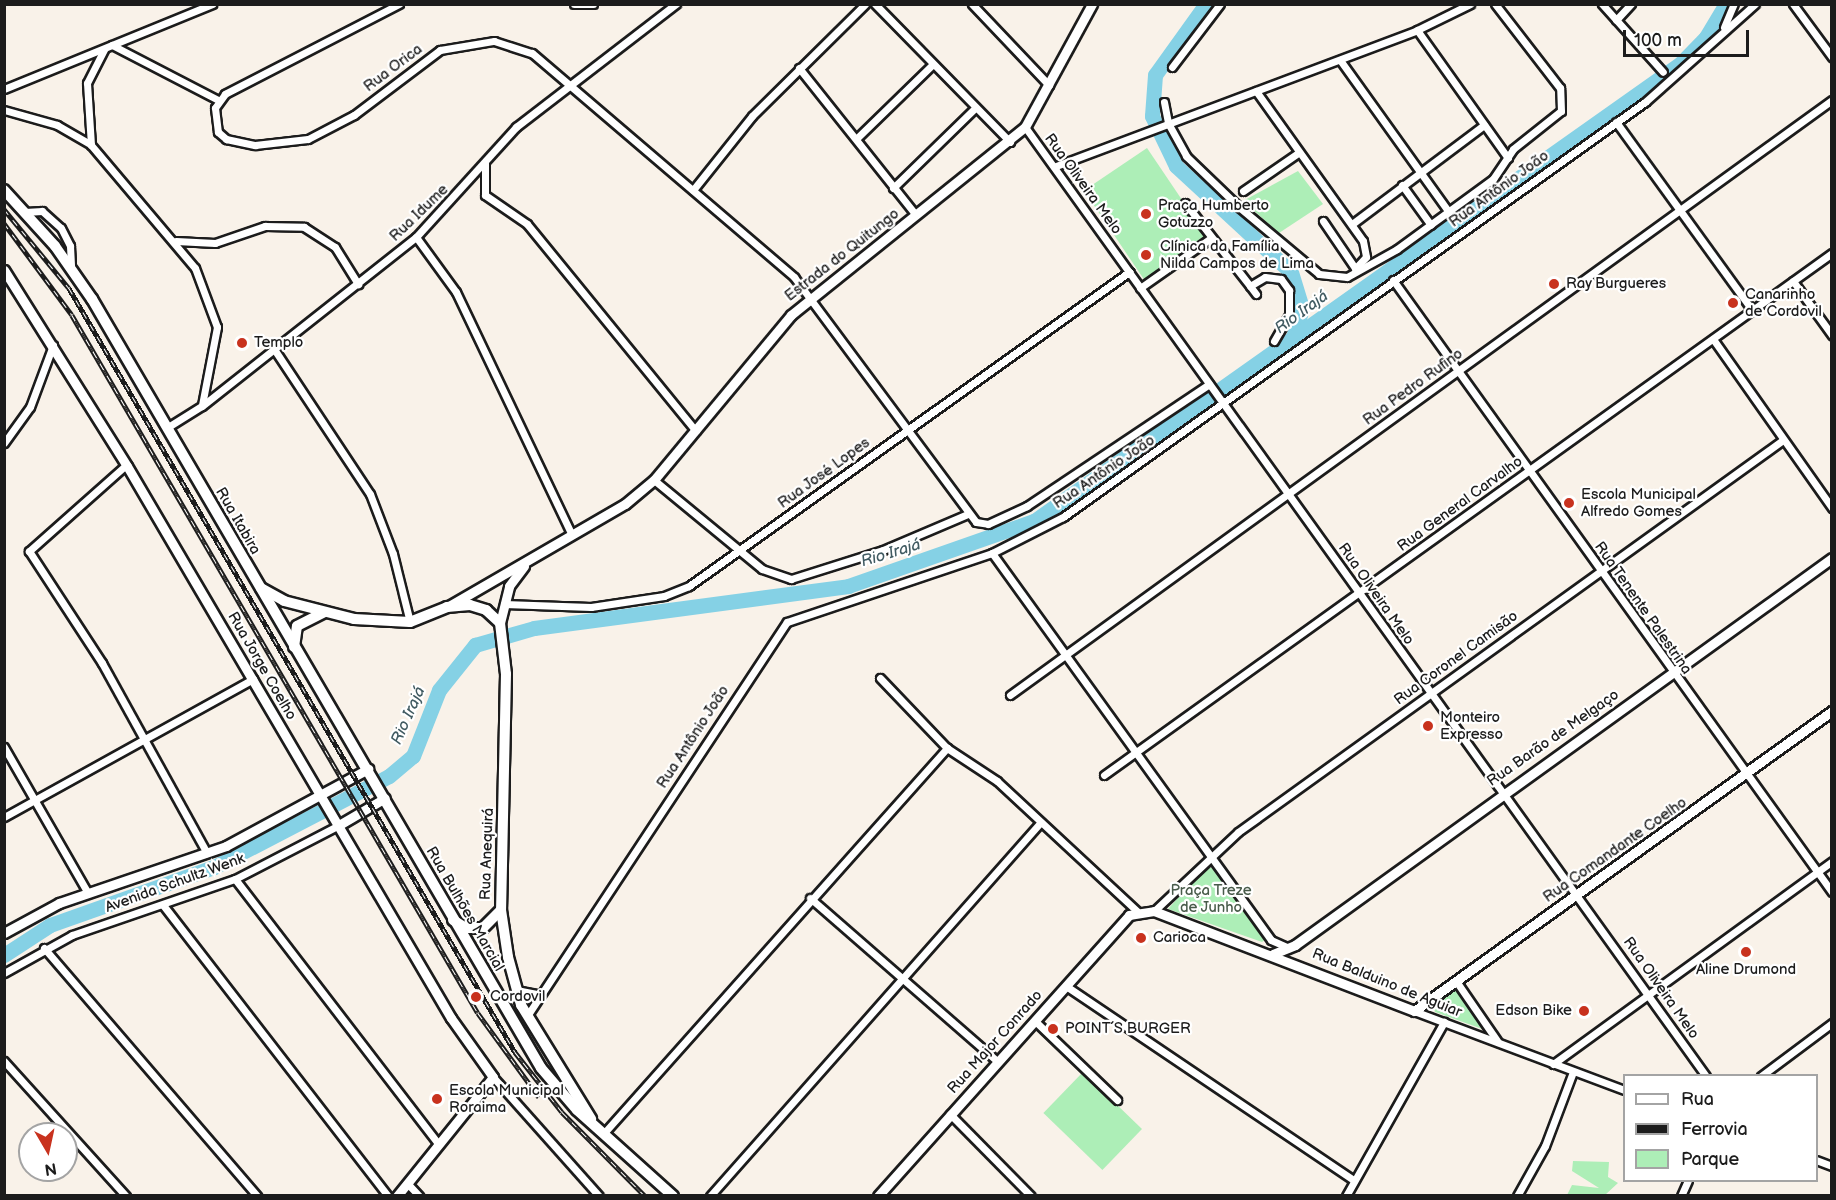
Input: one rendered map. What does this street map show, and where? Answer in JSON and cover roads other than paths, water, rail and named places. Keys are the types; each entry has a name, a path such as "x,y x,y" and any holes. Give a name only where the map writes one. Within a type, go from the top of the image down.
{"main road":[{"name":"Rua Itabira","path":"4,190 70,266 168,427 294,648 383,795"},
{"name":"Estrada do Quitungo","path":"258,586 325,612 410,622 447,607"},
{"path":"447,607 478,607 501,626"},
{"path":"294,648 297,626 325,612"},
{"name":"Rua Anequirá","path":"501,626 504,643 501,910 516,990 527,1016 593,1124"},
{"name":"Rua Bulhões Marcial","path":"383,795 453,920 541,1068 593,1124 673,1196"},
{"path":"453,920 466,928 483,928 501,910"}],"street":[{"path":"4,89 213,4"},
{"path":"112,45 218,100 399,4"},
{"path":"574,4 593,4"},
{"name":"Rua Idume","path":"168,427 202,406 416,237 516,127 676,4"},
{"path":"693,190 799,68 865,4"},
{"path":"875,4 1010,143"},
{"path":"972,4 1049,86"},
{"name":"Estrada do Quitungo","path":"447,607 572,535 654,480 810,297 1010,143 1025,127 1092,4"},
{"path":"1172,67 1220,4"},
{"path":"1056,166 1417,30 1470,4"},
{"name":"Rua Antônio João","path":"1164,125 1194,165 1312,269 1328,277 1357,271 1431,225 1493,179 1508,158 1561,111 1560,88 1495,4"},
{"path":"1616,20 1630,4"},
{"path":"1723,28 1734,4"},
{"name":"Rua Antônio João","path":"527,1016 782,627 800,615 992,553 1063,517 1223,405 1393,280 1616,122 1688,68 1723,28 1755,4"},
{"path":"1792,4 1832,57"},
{"path":"1605,5 1663,72"},
{"path":"1417,30 1508,158"},
{"name":"Rua Orica","path":"218,100 214,120 226,139 255,145 308,139 354,115 440,50 477,41 532,53 693,190 810,297 905,431 968,514 979,523"},
{"path":"91,145 87,83 104,48"},
{"path":"1340,60 1448,211"},
{"path":"857,138 933,63"},
{"path":"799,68 857,138 916,216"},
{"path":"1256,91 1298,153 1352,224 1367,253 1357,271 1323,221"},
{"name":"Rua Pedro Rufino","path":"1010,695 1832,100"},
{"path":"1164,102 1164,125"},
{"path":"893,188 975,108"},
{"path":"4,110 57,125 91,145 176,241 207,288 217,327 202,406"},
{"path":"1616,122 1682,207 1752,310"},
{"path":"1352,224 1484,125"},
{"name":"Rua Oliveira Melo","path":"1025,127 1056,166 1223,405 1429,693 1578,894 1705,1074"},
{"path":"1243,191 1298,153"},
{"path":"485,163 485,195 527,224 696,431"},
{"path":"1402,185 1431,225"},
{"path":"1185,202 1256,294"},
{"name":"Rua Itabira","path":"25,212 42,212 61,228 70,246 70,266"},
{"path":"176,241 215,243 265,226 304,227 335,247 358,284"},
{"path":"416,237 456,292 572,535"},
{"path":"1140,288 1211,238"},
{"name":"Rua General Carvalho","path":"1104,775 1360,594 1832,253"},
{"name":"Rua Jorge Coelho","path":"4,270 126,465 338,822 451,1018 493,1077"},
{"name":"Rua José Lopes","path":"504,604 579,608 664,596 738,552 1129,272"},
{"path":"1250,286 1270,277 1289,290 1289,315 1274,341"},
{"name":"Rua Tenente Palestrina","path":"1393,280 1602,571 1672,673 1832,892"},
{"path":"1793,281 1832,335"},
{"path":"1713,339 1832,508"},
{"path":"4,443 30,407 53,345"},
{"path":"274,349 370,494 393,554 410,622"},
{"name":"Rua Antônio João","path":"979,523 1007,516 1044,496 1210,386"},
{"name":"Rua Coronel Camisão","path":"1154,911 1211,853 1429,693 1783,440"},
{"path":"126,465 32,545 37,563 66,604 207,853"},
{"path":"654,480 738,552 771,574 801,578 968,514"},
{"path":"992,553 1064,655 1211,853 1271,940 1271,953"},
{"name":"Estrada do Quitungo","path":"501,626 504,604 515,576 533,557"},
{"name":"Rua Barão de Melgaço","path":"1271,953 1293,946 1503,792 1832,558"},
{"path":"880,678 946,748 990,775 1137,911"},
{"path":"4,817 253,679"},
{"name":"Rua Comandante Coelho","path":"1414,1011 1832,711"},
{"path":"4,747 88,893"},
{"path":"604,1133 810,898 946,748"},
{"name":"Avenida Schultz Wenk","path":"4,933 88,893 207,853 323,799 369,771"},
{"name":"Avenida Schultz Wenk","path":"4,973 44,948 235,879 383,795"},
{"path":"710,1196 1040,823"},
{"path":"1553,1064 1832,861"},
{"path":"235,879 438,1144"},
{"path":"810,898 998,1062"},
{"path":"163,905 388,1196"},
{"name":"Rua Balduino de Aguiar","path":"1137,911 1154,911 1296,962 1414,1011 1623,1090"},
{"name":"Rua Major Conrado","path":"878,1196 1121,922 1137,911"},
{"path":"1271,940 1293,946 1296,962"},
{"path":"44,948 256,1196"},
{"path":"1456,981 1498,1042"},
{"path":"1066,986 1354,1180"},
{"path":"516,990 541,995"},
{"path":"1035,1021 1117,1100"},
{"path":"1346,1196 1444,1022"},
{"path":"1764,1074 1832,1023"},
{"path":"4,1061 126,1196"},
{"path":"1518,1196 1545,1146 1573,1072"},
{"path":"397,1196 493,1077 599,1196"},
{"path":"950,1114 1031,1196"},
{"path":"1681,1196 1687,1182"},
{"path":"407,1183 419,1196"}],"waterway":[{"path":"1206,4 1155,75 1152,116 1176,166 1291,272 1302,309 1291,343"},
{"name":"Rio Irajá","path":"4,955 50,925 214,867 389,776 413,756 439,690 475,645 534,628 848,586 1034,521 1681,63 1706,37 1726,4"}],"railway":[{"path":"4,209 69,288 515,1052 562,1112 645,1196"},
{"path":"4,223 72,315 478,1013 539,1097"}],"place":[{"name":"Praça Humberto Gotuzzo","path":"1146,214"},
{"name":"Clínica da Família Nilda Campos de Lima","path":"1146,255"},
{"name":"Ray Burgueres","path":"1554,284"},
{"name":"Canarinho de Cordovil","path":"1733,303"},
{"name":"Templo","path":"242,343"},
{"name":"Escola Municipal Alfredo Gomes","path":"1569,503"},
{"name":"Monteiro Expresso","path":"1428,726"},
{"name":"Carioca","path":"1141,938"},
{"name":"Aline Drumond","path":"1746,952"},
{"name":"Cordovil","path":"476,997"},
{"name":"Edson Bike","path":"1584,1011"},
{"name":"POINT´S BURGER","path":"1053,1029"},
{"name":"Escola Municipal Roraima","path":"437,1099"}],"park label":[{"name":"Praça Treze de Junho","path":"1211,898"}]}
